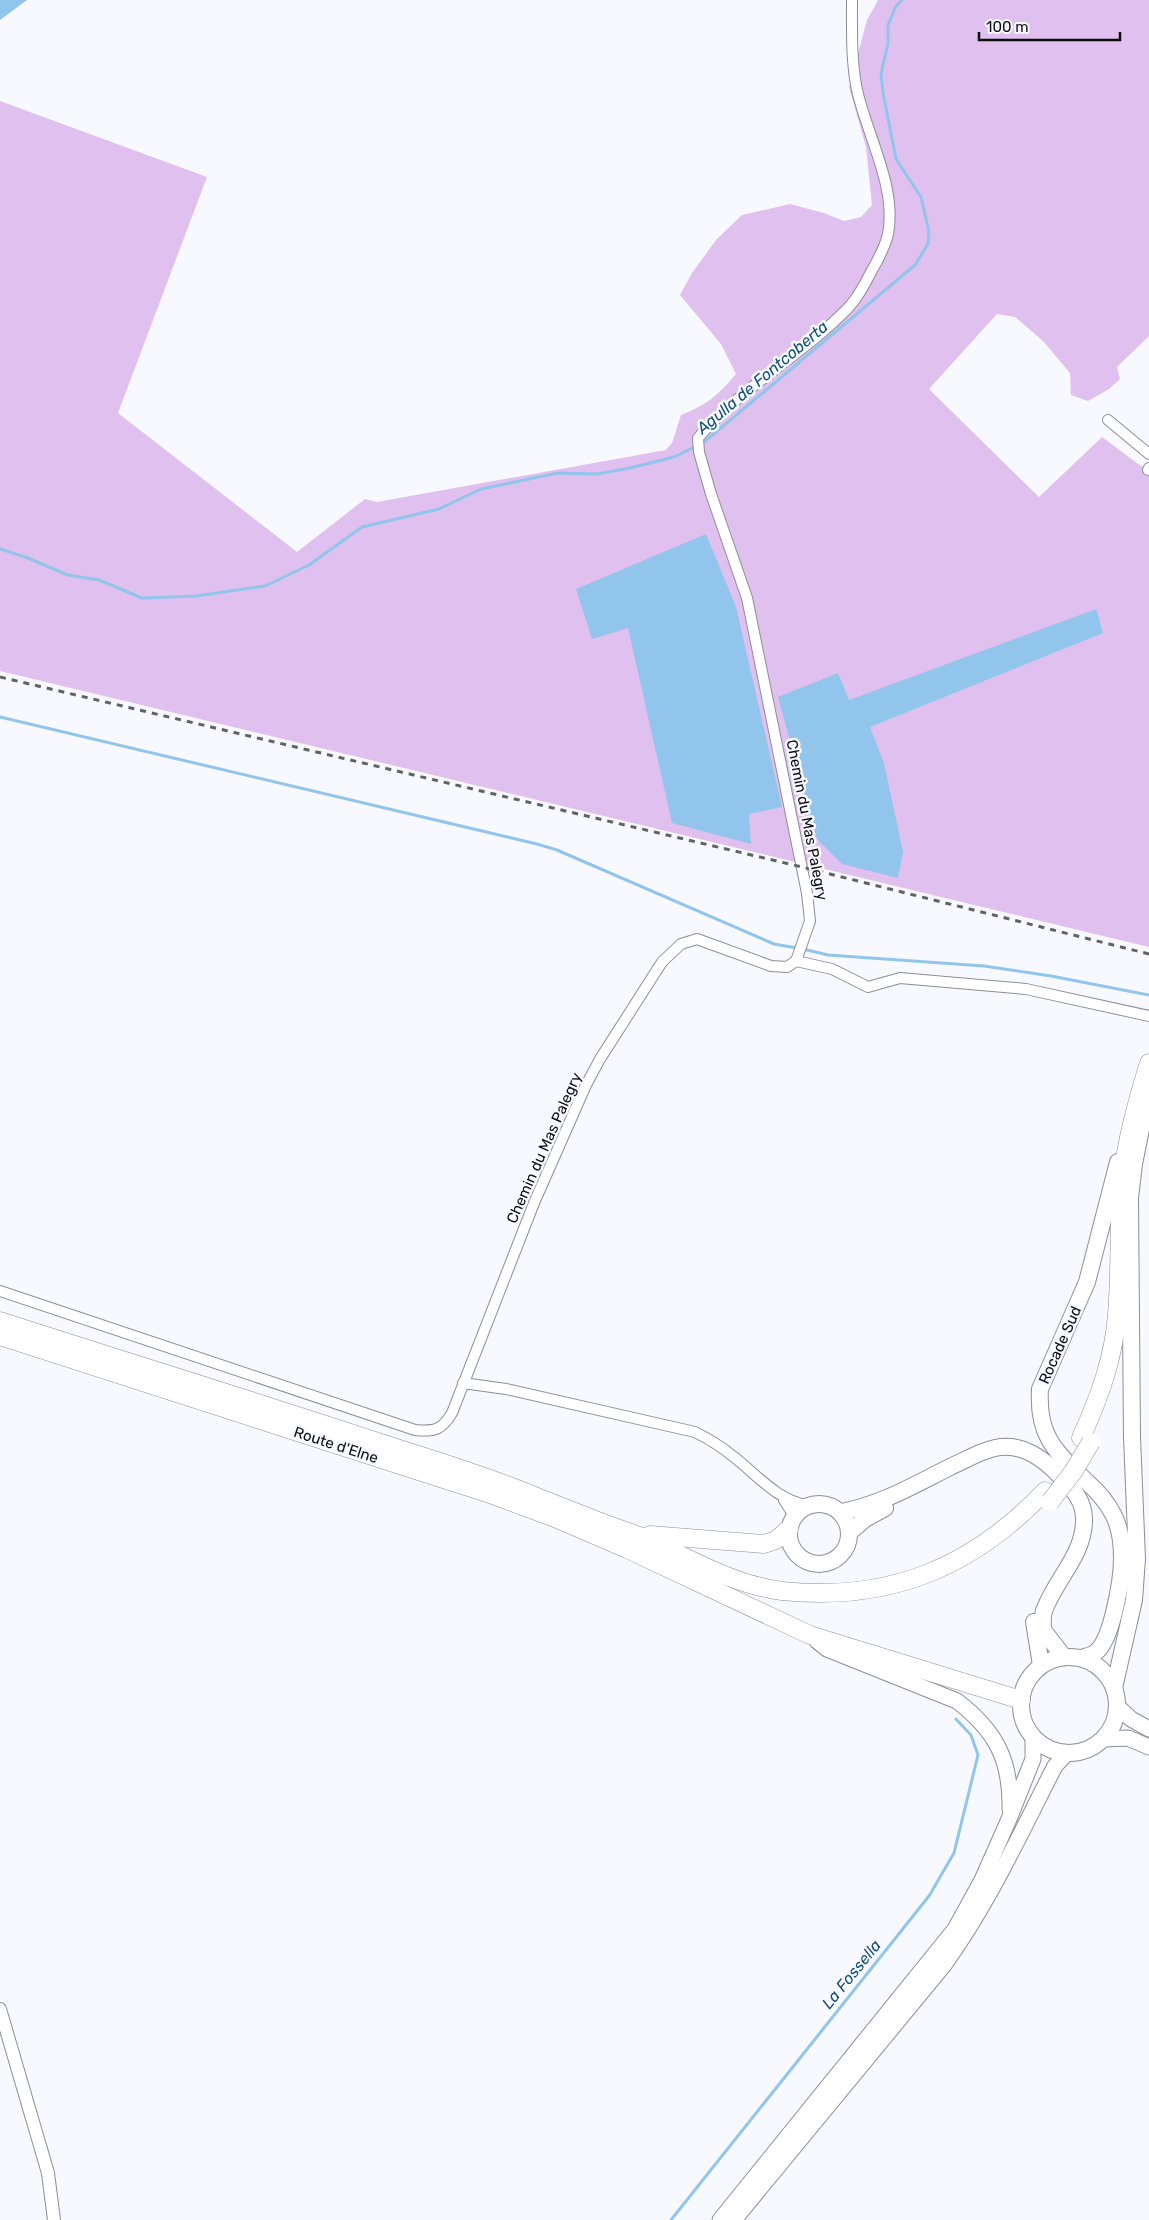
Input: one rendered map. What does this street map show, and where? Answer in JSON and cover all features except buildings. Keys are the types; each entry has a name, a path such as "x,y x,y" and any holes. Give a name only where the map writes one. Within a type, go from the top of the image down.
{"highway":[{"path":"1086,1440 1101,1394 1117,1316 1122,1182 1128,1138 1149,1062"},
{"path":"667,1568 748,1595 791,1602 852,1603 887,1598 947,1578 982,1560 1016,1536 1047,1497 1066,1466 1086,1440 1111,1397 1120,1358 1129,1276"},
{"name":"Route d'Elne","path":"0,1320 507,1485"},
{"name":"Route d'Elne","path":"0,1336 493,1495 555,1518 667,1568"},
{"path":"0,1340 65,1358"},
{"path":"507,1485 648,1540 721,1575 754,1586 781,1591 809,1592 878,1588 907,1582 940,1570 978,1550 1047,1497"},
{"path":"507,1485 530,1490 656,1537 764,1544 776,1540 797,1517"},
{"path":"667,1568 810,1635 1021,1700"}],"main road":[{"name":"Rocade Sud","path":"1082,1658 1096,1652 1105,1641 1112,1618 1122,1559 1119,1532 1113,1513 1098,1492 1049,1443 1042,1425 1039,1408 1040,1389 1087,1282 1132,1107 1149,1062"},
{"path":"1114,1688 1102,1669 1082,1658 1064,1657 1041,1665 1027,1680 1021,1700 1024,1722 1033,1737 1043,1745 1067,1753 1086,1749 1103,1739 1113,1724 1117,1706 1114,1688 1134,1600 1137,1559 1132,1437 1129,1276 1130,1198 1134,1164 1149,1092"},
{"path":"841,1512 864,1508 996,1447 1016,1448 1030,1452 1045,1461 1074,1490 1082,1505 1084,1518 1084,1536 1044,1612 1043,1630 1064,1657"},
{"path":"850,1532 865,1519 894,1503 994,1457 1006,1456 1034,1464 1058,1486 1069,1501 1075,1517 1074,1532 1067,1549 1037,1605 1034,1624 1041,1665"},
{"path":"818,1503 841,1512 848,1521 850,1532 848,1544 844,1552 835,1560 818,1564 803,1560 792,1548 797,1517 818,1503"},
{"path":"810,1635 828,1649 956,1702 971,1712 996,1741 1006,1763 1010,1784 1009,1819"},
{"path":"1117,1706 1131,1719 1149,1729"},
{"path":"720,2220 955,1929 982,1880 1009,1819 1033,1759 1033,1737"},
{"path":"1103,1739 1128,1738 1149,1747"},
{"path":"734,2220 944,1966 992,1890 1055,1766 1067,1753"}],"street":[{"name":"Chemin du Mas Palegry","path":"0,1291 415,1430 432,1432 441,1428 452,1413 534,1203 586,1085 600,1059 662,962 681,944 697,939 771,966 787,967 798,958 810,921 807,894 746,598 711,494 699,452 698,438 747,391 786,361 850,306 879,258 888,233 888,208 883,174 857,91 853,58 852,0"},
{"path":"1108,420 1149,454"},
{"path":"798,958 832,969 868,986 900,978 1026,989 1149,1016"},
{"path":"464,1383 506,1389 695,1432 716,1443 778,1494 795,1504 797,1517"},
{"path":"778,1494 797,1517"},
{"path":"0,2009 48,2173 54,2220"}],"shaded area":[{"path":"878,0 1149,0 1149,336 1117,367 1120,379 1109,389 1088,401 1071,395 1070,373 1043,341 1015,317 997,314 929,389 1039,497 1102,437 1149,472 1149,947 0,671 0,101 207,177 118,413 297,552 365,499 377,502 666,450 672,443 681,415 712,399 736,374 721,344 680,295 692,273 716,240 742,215 790,204 824,213 844,221 861,217 872,205 866,147 849,87 867,20"}],"water":[{"path":"0,0 27,0 0,20"},
{"path":"706,534 736,607 782,807 749,814 751,844 672,823 628,628 592,639 576,589"},
{"path":"1096,609 1103,633 870,727 884,763 903,852 898,878 842,864 817,839 778,697 838,673 849,700"}],"waterway":[{"name":"Agulla de Fontcoberta","path":"0,549 28,558 68,575 99,580 142,598 196,596 265,586 309,565 362,527 439,509 481,489 558,473 597,474 630,468 674,457 703,443 915,265 928,244 929,232 921,197 896,159 883,93 881,74 888,43 888,25 896,6 902,0"},
{"path":"0,717 537,844 557,850 774,944 797,948"},
{"path":"803,949 828,955 984,966 1051,976 1149,995"},
{"name":"La Fossella","path":"671,2220 929,1896 954,1853 978,1755 971,1735 956,1719"}],"railway":[{"path":"0,677 802,867 1149,954"}]}
